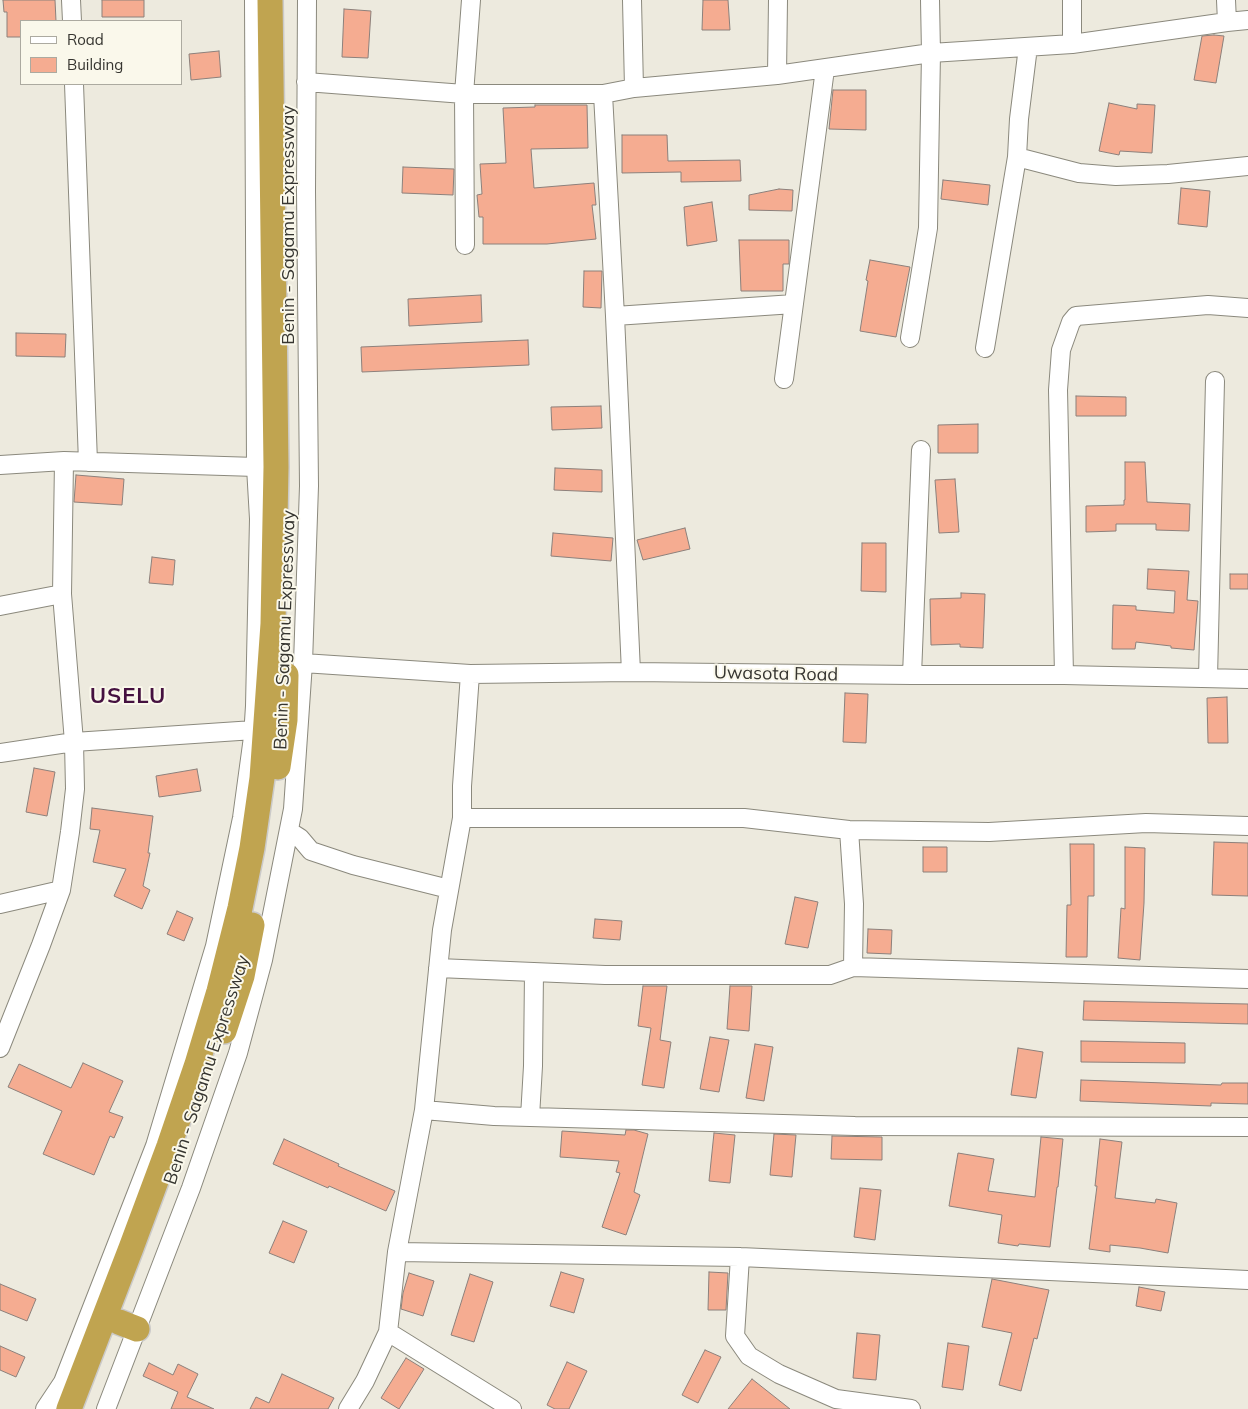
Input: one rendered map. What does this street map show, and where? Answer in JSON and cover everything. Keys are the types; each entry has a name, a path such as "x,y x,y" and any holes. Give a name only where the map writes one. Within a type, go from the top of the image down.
{"highway":[{"path":"69,1409 169,1146 197,1064 240,908 252,848 262,778 273,624 276,467 270,0"},
{"name":"Benin - Sagamu Expressway","path":"86,1409 128,1326 242,976 263,868 285,720 290,548 286,0"}],"street":[{"path":"71,0 72,20"},
{"path":"45,1409 63,1382 155,1146 215,946 242,818 254,730 259,519 256,467 254,0"},
{"path":"106,1409 128,1326 191,1188 238,1053 263,960 293,809 303,663 309,486 306,191 307,0"},
{"path":"465,245 464,94 471,0"},
{"path":"632,0 634,88"},
{"path":"777,75 778,0"},
{"path":"910,338 928,228 930,0"},
{"path":"1072,0 1072,44"},
{"path":"1226,0 1227,22"},
{"path":"306,82 464,94 603,94 634,88 777,75 931,53 1072,44 1248,20"},
{"path":"985,348 1017,157 1028,47"},
{"path":"784,379 825,68"},
{"path":"74,85 88,462"},
{"path":"603,94 616,316 631,672"},
{"path":"1017,157 1079,173 1116,176 1168,174 1248,166"},
{"path":"616,316 794,304"},
{"path":"1064,675 1058,390 1062,350 1071,322 1076,316 1208,305 1248,308"},
{"path":"1208,678 1214,381"},
{"path":"912,676 921,450"},
{"path":"0,465 64,461 256,467"},
{"path":"0,1048 42,945 60,890 75,789 74,742 62,594 64,461"},
{"path":"0,606 62,594"},
{"name":"Uwasota Road","path":"303,663 470,674 631,672 912,676 1064,675 1248,679"},
{"path":"348,1409 365,1381 388,1332 397,1252 424,1110 442,930 462,818 462,786 470,674"},
{"path":"0,753 74,742 254,730"},
{"path":"462,818 744,818 848,830 989,832 1146,823 1248,826"},
{"path":"848,830 854,904 853,967"},
{"path":"289,831 300,838 311,852 353,865 449,889"},
{"path":"0,904 60,890"},
{"path":"438,968 605,975 830,975 853,967 1248,979"},
{"path":"530,1117 533,1066 534,972"},
{"path":"424,1110 494,1116 855,1126 1248,1126"},
{"path":"397,1252 740,1257 1248,1280"},
{"path":"740,1257 735,1336 749,1356 833,1404 911,1409"},
{"path":"388,1332 512,1409"}],"building":[{"path":"3,0 55,0 56,20 20,20 20,37 7,37 7,12 4,12"},
{"path":"102,0 144,0 144,17 102,17"},
{"path":"703,0 728,0 730,30 702,30"},
{"path":"344,9 371,11 368,58 342,57"},
{"path":"1202,36 1224,36 1216,83 1194,80"},
{"path":"219,51 221,77 191,80 189,54"},
{"path":"833,90 866,90 866,130 829,129"},
{"path":"1109,103 1137,109 1137,104 1155,105 1152,153 1120,151 1119,155 1099,151"},
{"path":"535,105 587,105 588,148 531,149 534,188 594,183 596,205 592,205 596,239 547,244 483,244 483,217 479,217 477,195 482,194 480,164 506,163 503,108 535,107"},
{"path":"622,135 667,135 668,161 740,160 741,181 681,182 681,172 622,173"},
{"path":"403,167 454,169 453,195 402,193"},
{"path":"943,180 990,185 988,205 941,199"},
{"path":"1181,188 1210,191 1207,227 1178,224"},
{"path":"779,189 793,190 792,211 749,210 749,195"},
{"path":"712,202 717,241 687,246 684,207"},
{"path":"739,240 789,240 789,264 783,264 783,291 741,291"},
{"path":"870,260 910,267 896,337 860,331"},
{"path":"584,271 602,271 601,308 583,307"},
{"path":"481,295 482,322 409,326 408,299"},
{"path":"16,333 66,334 65,357 16,356"},
{"path":"528,340 529,365 362,372 361,347"},
{"path":"1076,396 1126,397 1126,416 1076,416"},
{"path":"601,406 602,428 552,430 551,407"},
{"path":"978,424 978,453 938,453 938,425"},
{"path":"1125,462 1145,462 1147,502 1190,504 1189,531 1156,530 1156,524 1116,524 1116,531 1086,532 1086,506 1124,505"},
{"path":"555,468 602,470 602,492 554,490"},
{"path":"76,475 124,479 122,505 74,502"},
{"path":"955,479 959,532 939,533 935,480"},
{"path":"685,528 690,549 643,560 637,540"},
{"path":"553,533 613,538 611,561 551,556"},
{"path":"862,543 886,543 886,592 861,591"},
{"path":"152,557 175,560 173,585 149,583"},
{"path":"1148,569 1189,571 1187,600 1198,601 1194,650 1136,642 1135,649 1112,649 1113,605 1136,606 1136,610 1174,613 1175,591 1147,589"},
{"path":"1230,574 1248,574 1248,589 1230,589"},
{"path":"961,593 985,594 983,648 960,647 960,644 931,645 930,599 961,598"},
{"path":"845,693 868,694 866,743 843,742"},
{"path":"1227,697 1228,743 1208,743 1207,698"},
{"path":"34,768 55,772 47,816 26,812"},
{"path":"197,769 201,791 159,797 156,776"},
{"path":"92,808 153,816 148,853 150,853 143,886 150,890 142,909 114,896 126,869 93,862 100,830 90,829"},
{"path":"1214,842 1248,843 1248,896 1212,895"},
{"path":"1070,844 1094,844 1094,896 1088,896 1087,957 1066,957 1067,905 1071,905"},
{"path":"923,847 947,847 947,872 923,872"},
{"path":"1125,847 1145,848 1140,960 1118,958 1121,908 1125,909"},
{"path":"795,897 818,902 808,948 785,944"},
{"path":"177,911 193,918 184,941 167,934"},
{"path":"595,919 622,921 620,940 593,938"},
{"path":"868,929 892,930 891,954 867,953"},
{"path":"643,986 667,986 660,1040 671,1042 664,1088 642,1085 651,1028 638,1026"},
{"path":"730,986 752,986 749,1031 727,1029"},
{"path":"1084,1001 1248,1004 1248,1024 1083,1020"},
{"path":"710,1037 729,1040 719,1092 700,1089"},
{"path":"1081,1041 1185,1043 1185,1063 1081,1062"},
{"path":"755,1044 773,1047 764,1101 746,1098"},
{"path":"1018,1048 1043,1052 1036,1098 1011,1095"},
{"path":"83,1063 123,1081 109,1112 123,1117 114,1138 110,1136 94,1175 43,1154 62,1111 8,1087 19,1064 71,1088"},
{"path":"1081,1080 1221,1085 1222,1083 1248,1083 1248,1104 1211,1103 1211,1106 1080,1101"},
{"path":"626,1130 648,1134 634,1192 640,1195 626,1235 602,1227 620,1173 616,1172 619,1161 560,1157 562,1131 625,1135"},
{"path":"714,1133 735,1135 730,1183 709,1181"},
{"path":"774,1134 796,1135 792,1177 770,1175"},
{"path":"832,1136 882,1137 882,1160 831,1159"},
{"path":"1041,1137 1063,1139 1050,1247 998,1243 1002,1215 949,1206 958,1153 994,1159 988,1191 1035,1197"},
{"path":"284,1139 339,1164 338,1166 395,1191 386,1211 273,1164"},
{"path":"1100,1139 1122,1142 1115,1198 1155,1203 1156,1199 1177,1203 1168,1253 1110,1245 1110,1252 1089,1249 1097,1186 1095,1186"},
{"path":"860,1188 881,1190 875,1240 854,1237"},
{"path":"283,1221 307,1231 294,1263 269,1253"},
{"path":"561,1272 584,1279 574,1313 550,1306"},
{"path":"709,1272 728,1273 726,1310 708,1310"},
{"path":"409,1273 434,1281 423,1316 401,1309 403,1293"},
{"path":"470,1274 493,1282 474,1342 451,1335"},
{"path":"992,1279 1049,1290 1037,1339 1034,1338 1021,1391 999,1385 1012,1333 982,1327"},
{"path":"0,1284 36,1299 27,1321 0,1310"},
{"path":"1139,1287 1165,1292 1161,1311 1136,1306"},
{"path":"857,1333 880,1335 876,1380 853,1378"},
{"path":"948,1343 969,1346 963,1390 942,1387"},
{"path":"0,1346 25,1357 16,1377 0,1370"},
{"path":"705,1350 721,1357 698,1403 682,1395"},
{"path":"406,1358 424,1369 399,1409 381,1398"},
{"path":"567,1362 587,1371 569,1409 555,1409 547,1405"},
{"path":"149,1363 173,1375 178,1364 198,1374 187,1397 214,1409 171,1409 178,1392 143,1376"},
{"path":"282,1374 334,1398 328,1409 250,1409 256,1397 269,1403"},
{"path":"752,1379 790,1409 728,1409"}],"district":[{"name":"USELU","path":"128,696"}]}
